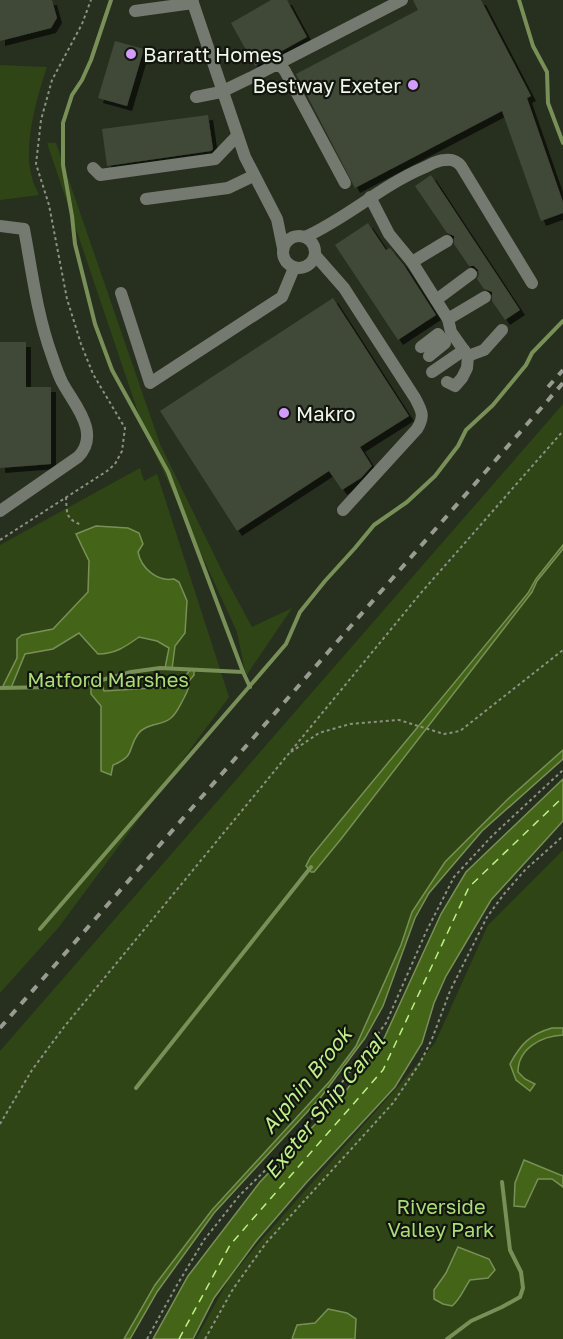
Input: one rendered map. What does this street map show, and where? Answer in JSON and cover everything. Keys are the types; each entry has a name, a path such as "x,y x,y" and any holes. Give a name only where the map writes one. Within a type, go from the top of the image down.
{"street":[{"path":"196,97 221,92 402,0"},
{"path":"135,11 192,1 237,136 253,176 277,219 282,253 286,262 331,274"},
{"path":"275,66 281,66 285,71 345,183"},
{"path":"93,168 100,175 215,159 237,136"},
{"path":"283,248 289,239 324,229 370,197 411,173 446,159 458,162 483,199 532,283"},
{"path":"146,200 228,188 253,176"},
{"path":"370,197 390,234 412,262 436,300 447,330 466,353 467,368 462,378 455,386 447,382"},
{"path":"277,219 302,237 344,288 421,410 422,420 417,429 343,510"},
{"path":"0,226 24,229 36,298 49,347 62,381 77,405 86,427 85,449 78,457 0,511"},
{"path":"121,293 150,382 282,297 300,267 313,260 317,238 324,229"},
{"path":"412,262 447,241"},
{"path":"436,300 471,274"},
{"path":"425,352 438,334 447,330 485,297"},
{"path":"432,372 466,353 484,350 502,330"}],"path":[{"path":"0,540 92,482 115,464 124,444 125,428 93,374 81,344 67,299 49,205 36,164 41,120 52,80 82,24 91,0"},
{"path":"0,1124 32,1070 64,1027 420,594 563,431"},
{"path":"66,497 68,516 71,521 82,525"},
{"path":"287,756 319,733 350,724 399,720 444,734 459,731 563,650"},
{"path":"147,1339 204,1240 239,1196 285,1152 340,1085 386,1023 426,932 454,877 492,836 563,770"},
{"path":"205,1339 233,1289 266,1243 393,1103 420,1063 450,991 487,917 526,869 563,836"}],"green space":[{"path":"0,65 47,67 36,106 29,148 32,176 39,195 0,200"},
{"path":"47,143 56,143 160,444 226,579 252,627 292,608 246,676 237,632 143,427"},
{"path":"563,404 563,545 528,593 337,824 306,866 314,872 316,870 563,549 563,750 508,799 445,862 412,912 401,945 356,1046 330,1081 212,1210 155,1285 124,1339 0,1339 0,1051"},
{"name":"Matford Marshes","path":"140,468 144,481 157,474 229,697 59,927 0,993 0,545"},
{"name":"Riverside Valley Park","path":"563,850 563,1339 196,1339 229,1279 435,1043 488,925"}],"shaded area":[{"path":"96,526 128,528 139,533 143,544 138,552 146,568 156,576 179,582 187,601 185,633 175,646 172,669 165,668 169,648 157,641 139,637 120,649 98,654 79,633 53,649 25,654 11,688 2,688 17,658 17,639 22,635 53,629 88,592 89,561 76,534"},
{"path":"563,545 563,549 537,581 532,592 341,839 314,872 311,872 306,866 310,858 528,593"},
{"path":"190,670 194,670 194,675 173,716 167,721 141,730 128,755 113,765 111,775 101,771 101,706 91,694 91,683 101,681 104,691 169,687 181,682"},
{"path":"563,750 563,759 482,831 429,893 415,918 383,1006 365,1038 321,1097 214,1213 157,1292 130,1339 124,1339 155,1285 212,1210 330,1081 356,1046 401,945 412,912 445,862 508,799"},
{"name":"Exeter Ship Canal","path":"563,779 563,821 491,900 446,976 434,1003 422,1043 395,1087 257,1240 214,1298 193,1339 153,1339 188,1276 260,1182 341,1097 381,1045 441,914 466,872"},
{"path":"552,1028 563,1028 563,1035 547,1038 533,1045 522,1056 519,1064 518,1072 535,1084 530,1091 516,1080 510,1064 526,1041"},
{"path":"524,1160 563,1176 563,1187 552,1179 538,1179 525,1207 514,1206 515,1183"},
{"path":"458,1247 489,1259 495,1270 488,1278 470,1280 452,1306 434,1299 434,1290 446,1273"},
{"path":"328,1309 347,1313 356,1319 355,1339 292,1339 297,1325 315,1323"}],"building":[{"path":"0,0 52,0 57,18 51,28 0,41"},
{"path":"271,0 287,0 307,37 255,66 231,23"},
{"name":"Bestway Exeter","path":"413,0 481,0 531,96 527,98 563,202 563,213 541,221 502,111 355,188 296,74 418,10"},
{"path":"115,41 144,49 127,106 98,98"},
{"path":"208,115 213,149 211,151 107,166 102,129"},
{"path":"431,175 520,310 505,320 492,301 492,292 484,289 477,279 478,270 474,266 469,266 454,244 454,236 447,233 415,186"},
{"path":"368,223 386,250 390,248 404,265 436,315 398,340 335,245"},
{"name":"Makro","path":"333,298 409,416 360,447 372,466 361,478 342,490 329,471 237,531 160,411"},
{"path":"0,342 26,342 26,387 51,387 51,464 0,468"}],"waterway":[{"path":"111,0 91,60 72,95 63,123 63,165 75,244 95,324 112,370 168,472 243,672"},
{"path":"519,0 533,46 547,72 548,103 563,143"},
{"path":"40,929 286,644 300,612 325,581 374,525 407,502 435,476 458,446 466,430 493,405 526,365 532,353 563,321"},
{"path":"0,688 52,687 91,683 131,672 160,668 243,672 250,687"},
{"path":"136,1088 311,867"},
{"path":"447,1339 471,1321 520,1297 523,1288 521,1272 510,1250 502,1182"}],"ferry route":[{"path":"179,1339 230,1245 383,1070 469,887 563,797"}],"railway":[{"path":"548,387 563,370"},
{"path":"0,1028 563,383"}],"place":[{"name":"Barratt Homes","path":"131,54"},
{"name":"Bestway Exeter","path":"413,85"},
{"name":"Makro","path":"284,413"}],"water label":[{"name":"Alphin Brook","path":"306,1080"}]}
